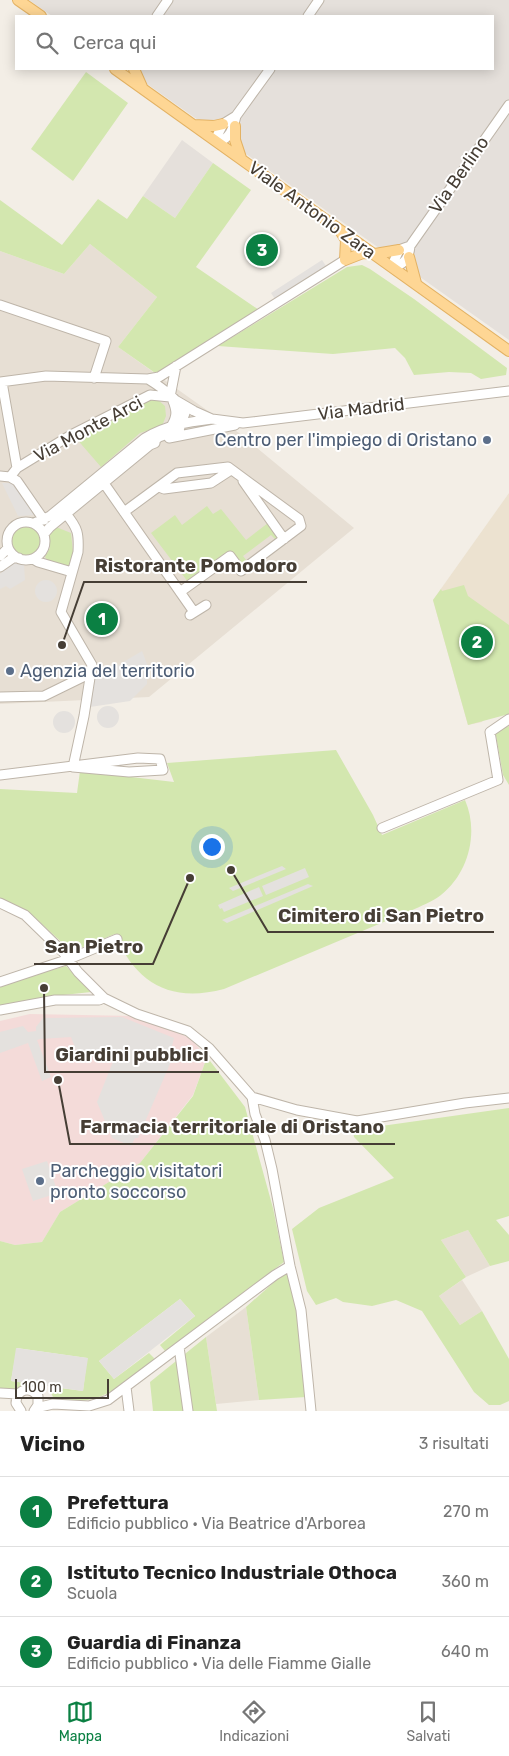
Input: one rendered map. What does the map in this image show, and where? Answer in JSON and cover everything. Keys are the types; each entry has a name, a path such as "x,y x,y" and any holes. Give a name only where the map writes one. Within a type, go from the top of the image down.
{"main road":[{"path":"18,0 40,15"},
{"name":"Viale Antonio Zara","path":"120,70 193,125 509,351"},
{"path":"134,70 142,88"},
{"path":"236,121 234,140 240,158"},
{"path":"193,125 214,126 223,124"},
{"path":"340,230 346,240 345,260 363,253 375,254 400,250"},
{"path":"409,257 416,283"}],"street":[{"path":"158,15 168,0"},
{"path":"309,15 319,0"},
{"path":"236,121 223,124 217,136 218,142 229,136 236,121 269,70"},
{"name":"Via Berlino","path":"409,257 410,246 509,105"},
{"path":"409,257 402,264 394,268 394,261 400,250 410,246"},
{"path":"17,468 1,382 46,376 148,379 159,377 345,260"},
{"path":"0,304 106,341 94,378"},
{"path":"0,556 8,535 15,525 21,522 34,523 44,520 159,437 179,430 176,410 170,397 176,366"},
{"path":"148,379 170,397 194,411 212,418"},
{"name":"Via Madrid","path":"212,418 243,423 509,391"},
{"name":"Via Monte Arci","path":"10,477 17,468 71,435 150,395 170,397"},
{"path":"44,534 145,438 157,430 177,424 212,418"},
{"path":"150,445 168,438 243,423"},
{"path":"177,424 188,429 220,428"},
{"path":"124,512 177,473 228,467 299,519 301,526 241,571 230,556 180,592"},
{"path":"159,487 164,489 212,483 235,472"},
{"path":"235,472 284,539"},
{"path":"0,476 10,477 17,481 44,520"},
{"path":"100,479 180,592 192,614 206,605"},
{"path":"66,514 75,524 78,534 78,552 61,612 92,665 73,767"},
{"path":"33,559 42,552 46,540 44,534 34,523"},
{"path":"5,547 19,558"},
{"path":"0,567 13,558 19,558 33,559 72,572"},
{"path":"0,697 44,696 91,673"},
{"path":"382,828 498,780 490,732 509,719"},
{"path":"0,775 146,758 160,759 163,770 128,772 73,767"},
{"path":"0,903 25,915 69,959 78,972 104,998 137,1014 188,1031 209,1048 252,1097 255,1114 265,1140 272,1169 290,1266 301,1310 311,1411"},
{"path":"0,982 69,959 117,939"},
{"path":"0,1010 55,1000 98,1000 104,998"},
{"path":"252,1097 297,1110 357,1122 465,1103 509,1098"},
{"path":"35,1410 53,1404 82,1406 98,1404 116,1395 275,1275 290,1266"},
{"path":"178,1347 188,1411"},
{"path":"126,1387 129,1411"},
{"path":"0,1394 18,1394 23,1390 30,1390 53,1404"},
{"path":"0,1394 18,1407"},
{"path":"18,1394 18,1407"},
{"path":"35,1410 39,1402 38,1396"}],"shaded area":[{"path":"29,0 509,0 509,340 127,70 494,70 494,15 51,15"},
{"path":"182,140 213,163 175,218 143,196"},
{"path":"90,244 157,297 118,347 239,433 354,528 149,697 0,704 0,251 64,274"},
{"path":"322,260 326,266 275,299 271,293"},
{"path":"2,483 17,483 36,515 18,516"},
{"path":"509,493 509,684 482,722 468,725 433,600"},
{"path":"14,562 24,565 25,580 10,589 6,586 0,589 0,574"},
{"path":"42,580 50,580 57,587 57,595 50,602 42,602 35,595 35,587"},
{"path":"142,651 147,664 147,684 130,701 90,707 93,680"},
{"path":"104,706 112,706 119,713 119,721 112,728 104,728 97,721 97,713"},
{"path":"60,711 68,711 75,718 75,726 68,733 60,733 53,726 53,718"},
{"path":"282,866 286,869 233,891 229,888"},
{"path":"305,868 309,877 266,895 262,886"},
{"path":"308,884 313,886 227,923 222,920"},
{"path":"259,887 263,896 224,912 218,905"},
{"path":"30,1014 135,1016 190,1038 207,1057 193,1095 140,1163 60,1212 42,1242 15,1245 0,1241 0,1021"},
{"path":"122,1017 174,1038 172,1046 176,1050 138,1138 135,1138 131,1146 112,1138 97,1102 116,1054 79,1058 71,1037 37,1040 51,1077 42,1081 28,1043 0,1053 0,1032 23,1026 28,1032 36,1031 36,1027 43,1018"},
{"name":"Parcheggio visitatori pronto soccorso","path":"47,1161 58,1193 33,1201 22,1169"},
{"path":"468,1230 490,1266 466,1277 441,1240"},
{"path":"462,1280 482,1311 460,1325 439,1296"},
{"path":"180,1299 195,1316 114,1379 99,1361"},
{"path":"246,1307 259,1400 216,1404 206,1337"},
{"path":"16,1348 88,1358 83,1391 11,1381"}],"green space":[{"path":"86,72 128,103 73,181 31,149"},
{"path":"213,163 251,190 196,267 259,310 158,375 118,347 157,297 90,244 64,274 0,251 0,200 62,245 98,199 127,219 143,196 175,218"},
{"path":"362,265 414,299 507,368 506,375 481,379 471,373 449,372 414,375 405,358 395,348 333,354 218,346 347,267"},
{"path":"150,399 158,400 165,406 166,416 162,426 140,433 101,467 75,437 125,415"},
{"path":"207,506 213,514 221,509 246,540 268,523 280,537 276,540 271,535 243,556 247,561 242,566 230,551 188,582 151,533 175,515 182,525"},
{"path":"26,527 36,531 40,541 36,551 26,555 16,551 12,541 16,531"},
{"path":"56,527 71,533 73,552 69,566 48,561 45,557 50,548 50,532"},
{"path":"464,585 468,596 509,625 509,714 468,725 433,600 441,589 442,591"},
{"path":"509,726 509,785 503,775 495,730"},
{"path":"336,750 373,815 382,835 465,800 471,825 469,851 459,875 441,895 410,911 224,989 205,993 172,991 158,986 133,966 115,934 71,951 30,913 0,900 0,789 77,793 80,771 174,782 167,763"},
{"path":"66,966 91,992 54,996 0,1006 0,985"},
{"path":"207,1057 245,1107 273,1208 284,1262 165,1351 160,1345 195,1316 180,1299 99,1361 114,1379 149,1353 154,1358 153,1361 130,1379 108,1393 83,1401 53,1397 51,1393 53,1387 83,1391 87,1358 17,1348 11,1381 41,1385 40,1392 0,1389 0,1241 15,1245 42,1242 60,1212 140,1163 193,1096"},
{"path":"509,1108 509,1216 496,1220 509,1235 509,1261 490,1266 468,1230 441,1240 466,1277 439,1296 460,1325 482,1311 509,1359 509,1401 500,1405 489,1405 474,1392 422,1311 396,1300 372,1306 343,1302 336,1298 316,1305 307,1291 292,1229 319,1208 394,1178 354,1137 353,1130"},
{"path":"282,1275 287,1275 290,1278 297,1310 306,1397 259,1400 246,1307"},
{"path":"206,1337 217,1411 153,1411 150,1382"}],"place":[{"name":"Guardia di Finanza","path":"262,250"},
{"name":"Centro per l'impiego di Oristano","path":"487,440"},
{"name":"Prefettura","path":"102,619"},
{"name":"Istituto Tecnico Industriale Othoca","path":"477,642"},
{"name":"Ristorante Pomodoro","path":"62,645"},
{"name":"Agenzia del territorio","path":"10,671"},
{"name":"Cimitero di San Pietro","path":"231,870"},
{"name":"San Pietro","path":"190,878"},
{"name":"Giardini pubblici","path":"44,988"},
{"name":"Farmacia territoriale di Oristano","path":"58,1080"},
{"name":"Parcheggio visitatori pronto soccorso","path":"40,1181"}]}
